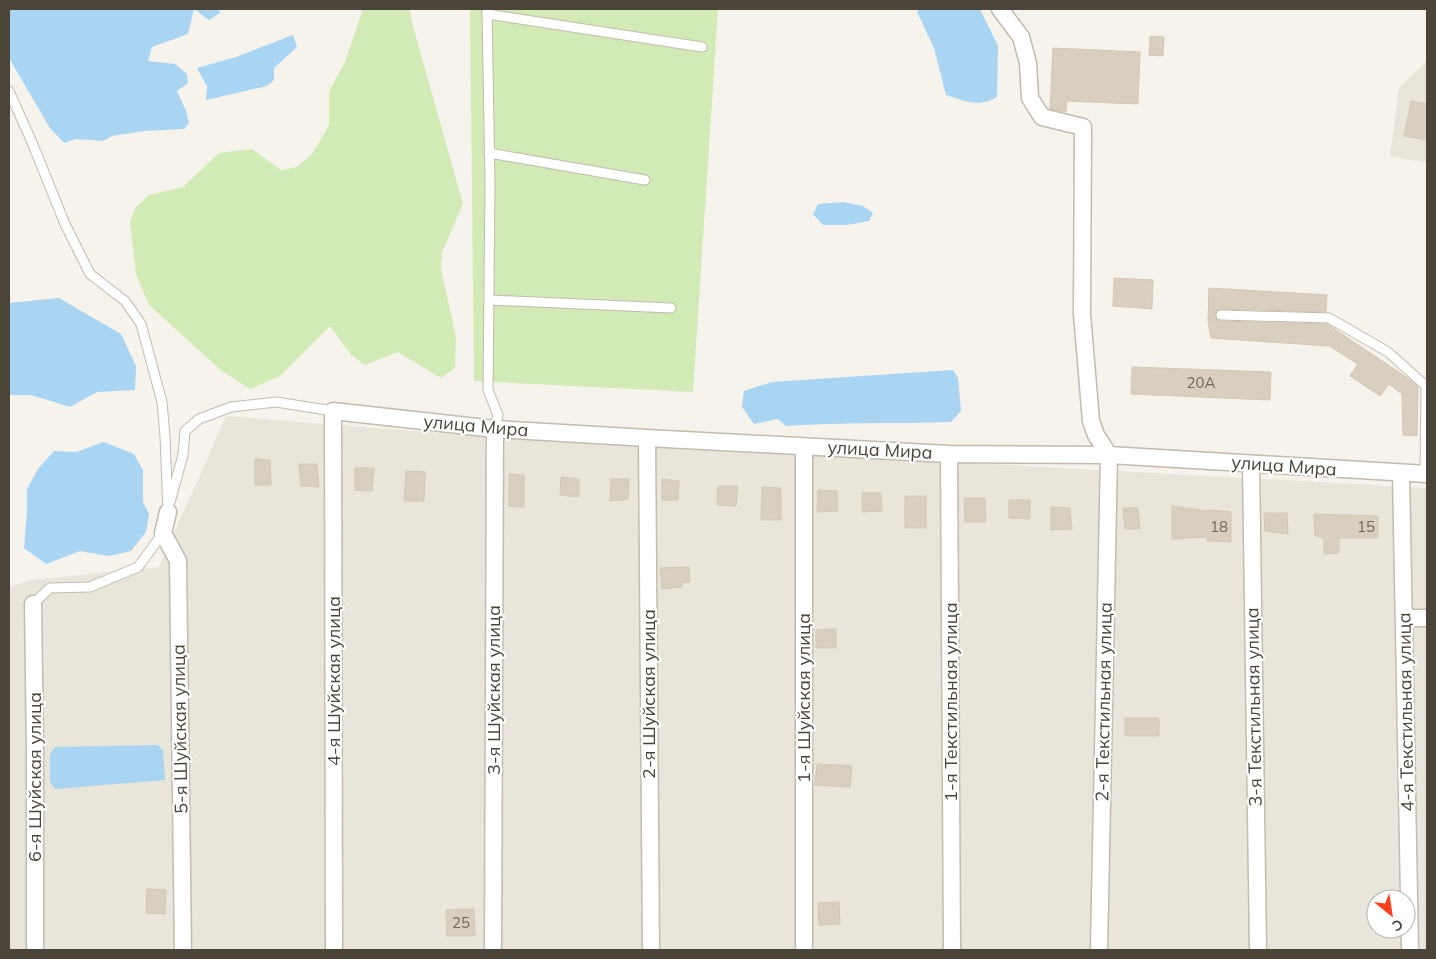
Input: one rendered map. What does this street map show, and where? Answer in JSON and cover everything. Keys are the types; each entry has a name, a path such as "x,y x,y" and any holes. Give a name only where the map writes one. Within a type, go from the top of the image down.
{"street":[{"path":"1000,9 1021,37 1028,63 1030,98 1042,117 1083,127 1082,314 1091,421 1096,435 1109,455"},
{"name":"улица Мира","path":"333,411 495,429 647,438 949,454 1109,455 1426,474"},
{"name":"4-я Шуйская улица","path":"333,411 334,950"},
{"name":"3-я Шуйская улица","path":"493,950 495,429"},
{"name":"2-я Шуйская улица","path":"647,438 651,950"},
{"name":"1-я Шуйская улица","path":"804,446 804,950"},
{"name":"1-я Текстильная улица","path":"949,454 952,950"},
{"name":"2-я Текстильная улица","path":"1099,950 1109,455"},
{"name":"3-я Текстильная улица","path":"1251,464 1258,950"},
{"name":"4-я Текстильная улица","path":"1401,473 1410,950"},
{"path":"163,533 168,512"},
{"name":"5-я Шуйская улица","path":"163,533 178,561 183,950"},
{"name":"6-я Шуйская улица","path":"33,604 35,950"},
{"path":"1404,618 1427,618"}],"lane":[{"path":"495,429 498,416 488,390 489,153 487,11 702,47"},
{"path":"9,91 66,224 90,274 125,301 141,324 162,402 168,512"},
{"path":"489,153 645,180"},
{"path":"489,300 671,308"},
{"path":"1221,315 1329,318 1388,352 1426,386 1426,474"},
{"path":"168,512 183,455 185,431 199,419 231,407 276,402 333,411"},
{"path":"33,604 50,588 90,587 138,567 163,533"}],"shaded area":[{"path":"1427,61 1427,163 1390,156 1399,88"},
{"path":"226,416 463,435 1427,488 1427,950 9,950 9,587 30,580 159,567"}],"green space":[{"path":"363,9 410,9 411,19 463,204 442,252 441,269 456,337 455,368 441,378 398,352 365,365 351,355 330,326 280,376 250,389 222,371 149,305 136,274 130,222 136,207 149,195 183,187 219,153 252,149 281,170 297,167 312,154 329,125 329,91 345,62"},
{"path":"470,9 718,9 693,392 474,381"}],"water":[{"path":"9,9 194,9 188,34 152,47 148,61 175,64 187,74 188,83 177,91 189,123 184,129 144,131 112,136 103,141 76,139 64,143 50,128 9,58"},
{"path":"194,9 219,9 220,13 209,20"},
{"path":"919,9 980,9 998,46 997,97 978,103 946,95 934,48 917,12"},
{"path":"293,35 297,47 274,68 274,80 267,86 206,100 207,86 197,68 236,57"},
{"path":"843,202 863,206 873,213 869,221 847,225 823,225 813,214 818,204"},
{"path":"59,298 121,334 136,366 135,390 97,392 70,407 31,395 9,395 9,303"},
{"path":"953,370 958,378 961,411 951,422 786,426 778,419 754,424 742,407 744,391 772,382"},
{"path":"104,442 134,454 143,470 143,502 149,514 146,532 131,551 109,556 80,551 46,564 24,548 27,489 38,469 54,451 76,452"},
{"path":"158,745 163,751 165,780 55,789 50,782 50,754 55,747"}],"building":[{"path":"1150,36 1164,37 1163,56 1149,55"},
{"path":"1053,48 1140,52 1138,104 1067,101 1066,112 1050,109"},
{"path":"1411,101 1427,104 1427,140 1404,136"},
{"path":"1114,278 1153,280 1152,309 1113,306"},
{"path":"1209,288 1327,295 1326,312 1221,309 1216,311 1215,315 1217,320 1221,321 1327,324 1418,387 1417,436 1403,435 1402,394 1389,384 1380,396 1350,376 1358,364 1329,346 1211,338 1208,321"},
{"path":"1132,367 1271,372 1270,400 1131,394"},
{"path":"255,459 270,460 271,485 255,485"},
{"path":"299,464 317,464 319,487 301,486"},
{"path":"355,468 374,468 372,491 355,490"},
{"path":"406,471 425,472 424,501 404,501"},
{"path":"509,474 524,475 524,507 509,506"},
{"path":"561,477 579,479 579,497 560,495"},
{"path":"611,479 629,479 628,499 610,501"},
{"path":"662,479 679,481 678,500 662,500"},
{"path":"718,486 738,486 736,506 717,505"},
{"path":"762,487 781,488 781,520 761,520"},
{"path":"818,490 837,491 838,511 817,512"},
{"path":"862,493 881,493 882,511 862,512"},
{"path":"905,496 926,496 926,528 905,528"},
{"path":"964,498 985,498 986,522 965,522"},
{"path":"1009,500 1030,500 1030,519 1009,518"},
{"path":"1172,506 1231,512 1231,542 1207,541 1207,537 1172,539"},
{"path":"1051,507 1070,508 1072,529 1051,530"},
{"path":"1123,508 1138,508 1140,529 1125,529"},
{"path":"1264,513 1287,513 1288,534 1265,531"},
{"path":"1314,514 1378,516 1378,538 1339,538 1339,553 1324,554 1324,538 1315,536"},
{"path":"689,567 690,582 681,583 682,587 662,589 660,568"},
{"path":"836,629 836,648 816,648 816,630"},
{"path":"1125,718 1159,718 1159,736 1125,736"},
{"path":"817,764 852,766 850,787 815,785"},
{"path":"147,889 166,890 165,914 146,913"},
{"path":"839,902 840,924 819,925 818,903"},
{"path":"474,909 475,936 447,936 446,910"}]}
